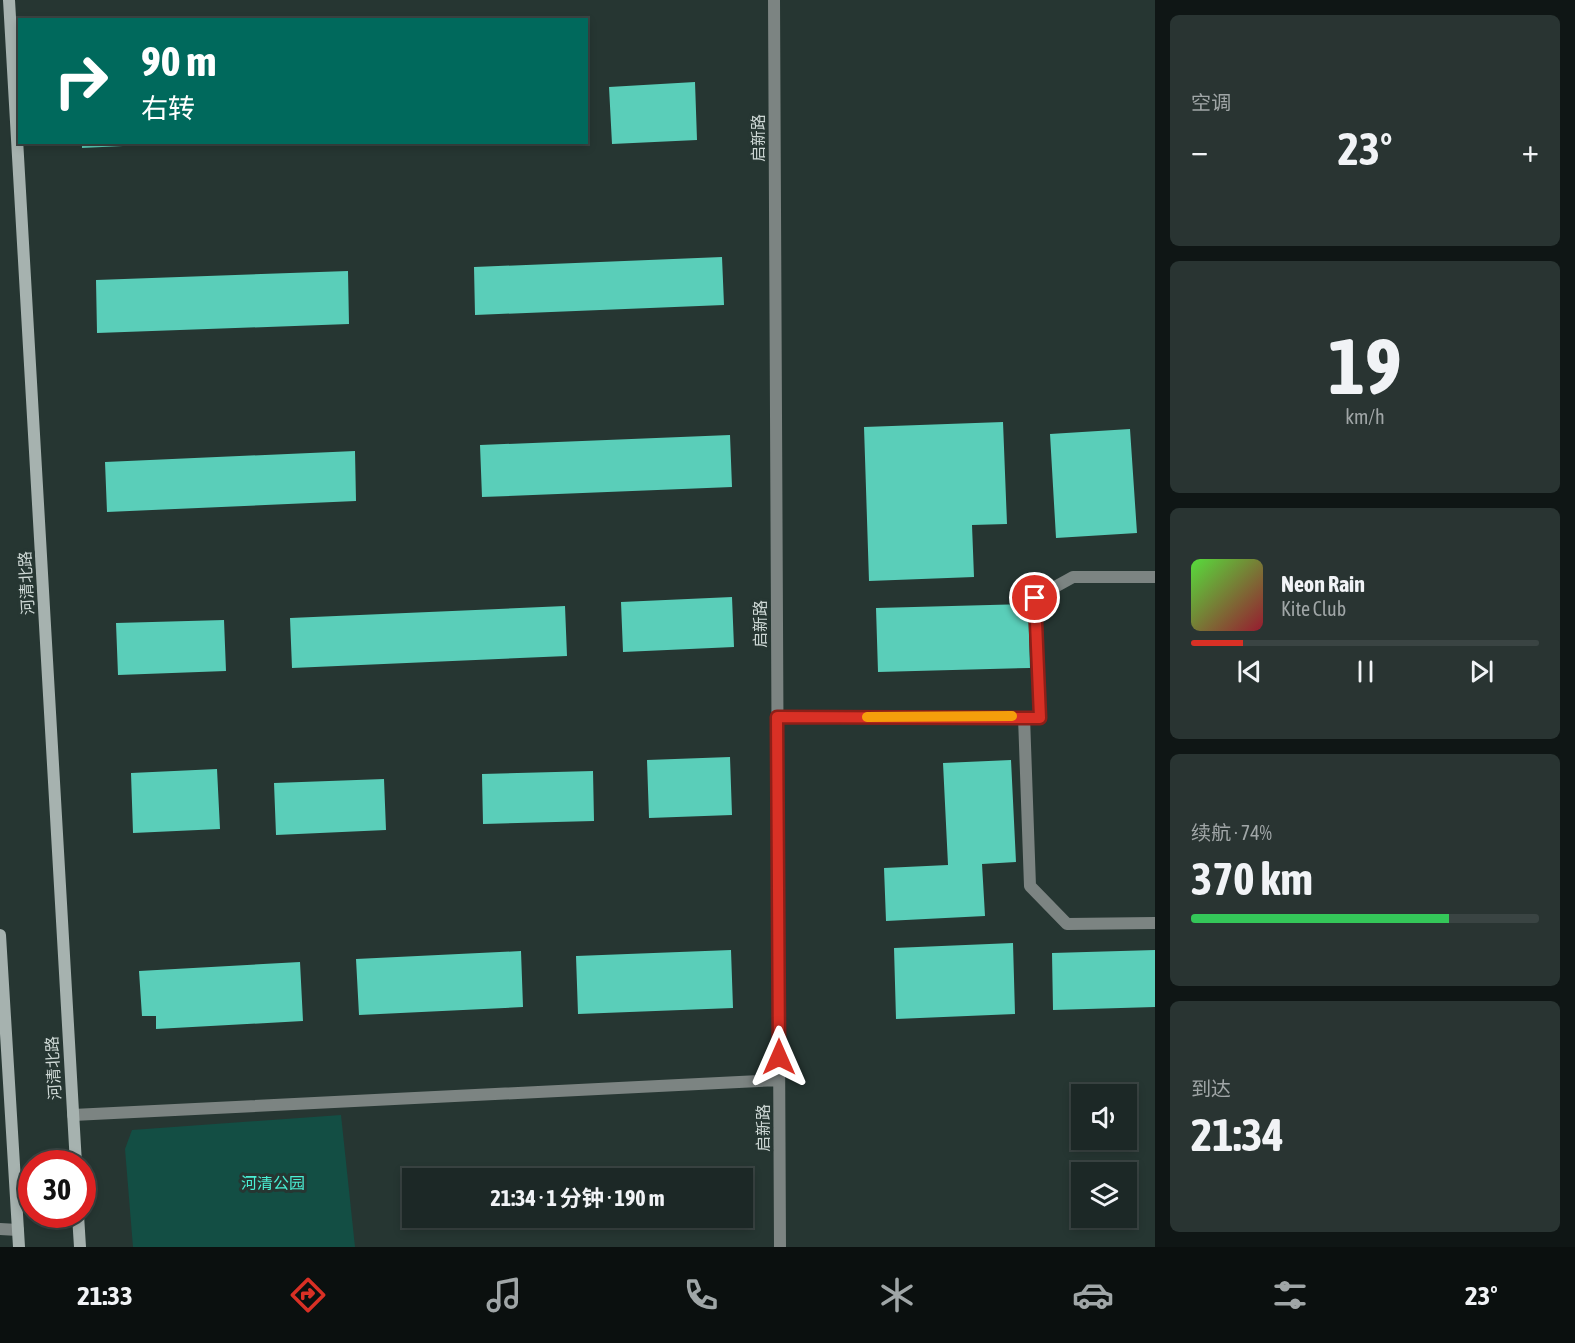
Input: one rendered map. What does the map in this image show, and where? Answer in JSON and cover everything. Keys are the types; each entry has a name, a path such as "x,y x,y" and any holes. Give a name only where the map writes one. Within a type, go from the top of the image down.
{"main road":[{"name":"河清北路","path":"9,0 75,1150"},
{"path":"0,934 19,1247"},
{"path":"79,1228 80,1247"}],"street":[{"name":"启新路","path":"774,0 780,1247"},
{"path":"777,717 1040,718 1035,598 1072,577 1155,577"},
{"path":"1024,717 1030,886 1067,924 1155,923"},
{"path":"73,1114 779,1080"},
{"path":"0,1229 18,1230"}],"green space":[{"name":"河清公园","path":"341,1115 355,1247 133,1247 125,1149 132,1130"}],"building":[{"path":"695,82 697,140 612,144 609,87"},
{"path":"82,144 164,144 82,148"},
{"path":"722,257 724,305 475,315 474,267"},
{"path":"348,271 349,324 97,333 96,280"},
{"path":"1003,422 1007,524 972,525 974,577 869,581 864,427"},
{"path":"1130,429 1137,533 1056,538 1050,434"},
{"path":"730,435 732,487 482,497 480,445"},
{"path":"355,451 356,501 107,512 105,462"},
{"path":"732,597 734,647 623,652 621,602"},
{"path":"1028,604 1030,668 878,672 876,608"},
{"path":"565,606 567,656 292,668 290,618"},
{"path":"224,620 226,671 118,675 116,623"},
{"path":"730,757 732,815 649,818 647,760"},
{"path":"1011,760 1016,862 982,864 985,916 886,921 884,868 948,865 943,763"},
{"path":"217,769 220,829 133,833 131,773"},
{"path":"593,771 594,821 483,824 482,774"},
{"path":"384,779 386,830 276,835 274,783"},
{"path":"1013,943 1015,1014 896,1019 894,948"},
{"path":"731,950 733,1008 578,1014 576,956"},
{"path":"1155,950 1155,1007 1053,1010 1052,953"},
{"path":"521,951 523,1007 359,1015 356,959"},
{"path":"300,962 303,1021 156,1029 156,1016 142,1016 139,971"}],"slow traffic":[{"path":"867,717 1012,716"}],"route":[{"path":"779,1057 777,717 1008,716 1040,718 1035,598"}]}
